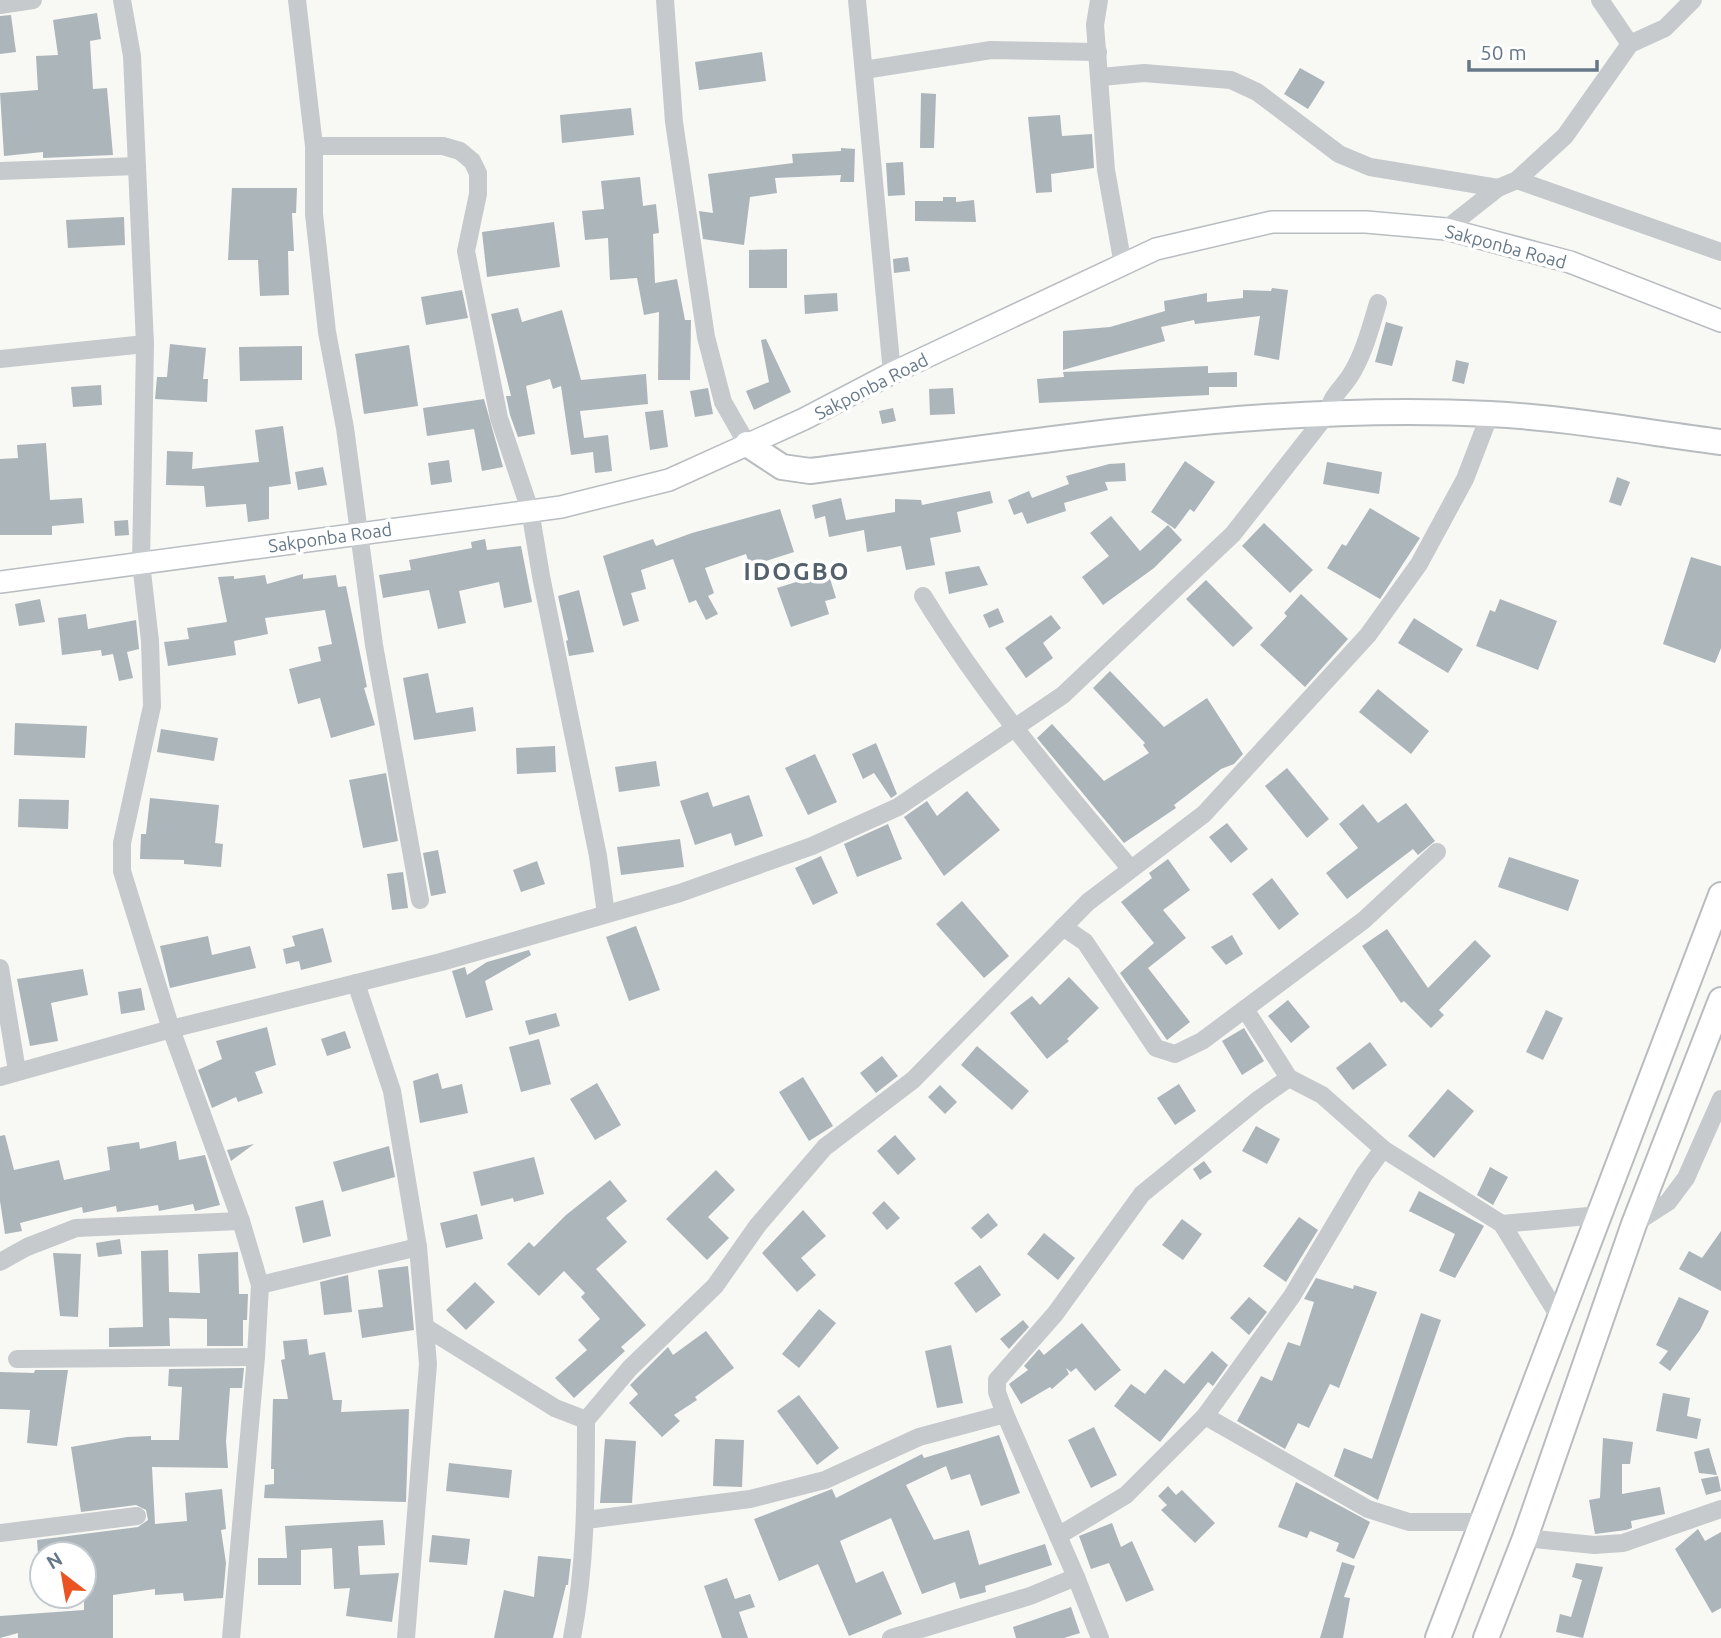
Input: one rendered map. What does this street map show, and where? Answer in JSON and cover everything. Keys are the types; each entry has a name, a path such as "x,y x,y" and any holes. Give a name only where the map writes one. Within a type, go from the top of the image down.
{"highway":[{"path":"747,444 782,467 810,471 1182,425 1328,413 1490,414 1721,442"},
{"path":"1438,1638 1721,895"},
{"path":"1486,1638 1525,1538 1634,1224 1721,1000"}],"main road":[{"name":"Sakponba Road","path":"0,582 561,507 668,480 804,419 892,373 1156,249 1272,222 1366,222 1446,229 1570,262 1721,321"}],"street":[{"path":"0,5 33,0"},
{"path":"122,0 132,56 145,344 141,563 150,641 152,706 122,843 122,871 171,1029 241,1221 260,1284 257,1357 231,1638"},
{"path":"297,0 314,146 314,214 327,332 345,428 357,533 420,900"},
{"path":"665,0 674,122 706,337 723,402 747,444"},
{"path":"857,0 892,373"},
{"path":"1099,0 1096,25 1105,170 1123,264"},
{"path":"1600,0 1630,44"},
{"path":"1446,229 1498,188 1517,180 1565,136 1630,44 1665,28 1693,0"},
{"path":"864,70 991,50 1098,52"},
{"path":"1101,77 1157,74 1231,80 1257,92 1339,154 1370,167 1433,175 1498,188"},
{"path":"314,146 443,146 460,151 472,161 478,173 478,194 466,251 499,418 530,510 598,856 606,914"},
{"path":"0,171 137,166"},
{"path":"1517,180 1721,252"},
{"path":"0,968 8,1074 171,1029 356,983 680,893 812,846 898,807 1014,731 1063,695 1233,534 1328,413 1331,398 1352,374 1378,303"},
{"path":"0,359 145,344"},
{"path":"1352,374 1359,414"},
{"path":"572,1638 582,1588 586,1520 586,1420 630,1368 715,1286 758,1225 825,1146 913,1080 1063,927 1130,868 1204,814 1368,635 1419,564 1465,479 1490,414"},
{"path":"923,596 966,666 1014,731 1130,868"},
{"path":"1063,927 1085,942 1156,1048 1175,1054 1202,1041 1364,920 1437,852"},
{"path":"356,983 392,1091 418,1247 428,1364 406,1638"},
{"path":"1245,1009 1289,1079 1322,1095 1383,1149 1502,1224 1560,1318"},
{"path":"1100,1638 1005,1414 997,1392 997,1380 1055,1314 1142,1194 1259,1099 1289,1079"},
{"path":"1634,1224 1668,1202 1686,1178 1721,1100"},
{"path":"1058,1536 1126,1495 1205,1416 1292,1296 1364,1175 1383,1149"},
{"path":"1502,1224 1599,1215"},
{"path":"0,1262 27,1247 76,1228 241,1221"},
{"path":"260,1284 418,1247"},
{"path":"425,1327 555,1408 586,1420"},
{"path":"17,1359 257,1357"},
{"path":"586,1520 750,1499 825,1480 919,1437 1005,1414"},
{"path":"1205,1416 1368,1509 1409,1522 1482,1522"},
{"path":"1525,1538 1594,1545 1623,1543 1721,1509"},
{"path":"0,1533 137,1516"},
{"path":"891,1638 1030,1596 1076,1577"}],"building":[{"path":"97,13 101,39 90,41 93,89 107,88 113,155 43,158 43,152 4,156 0,93 38,90 36,56 58,55 53,20"},
{"path":"11,15 16,52 0,54 0,16"},
{"path":"762,52 766,81 699,90 695,62"},
{"path":"1300,68 1325,82 1308,109 1284,94"},
{"path":"921,93 936,94 934,148 920,148"},
{"path":"631,108 634,135 562,143 560,115"},
{"path":"1060,115 1062,136 1092,134 1094,168 1051,174 1052,192 1036,193 1028,117"},
{"path":"841,148 855,149 854,182 840,182 841,175 775,178 777,193 750,197 744,245 703,239 699,211 713,213 708,174 793,163 792,154 841,151"},
{"path":"903,162 905,195 888,196 886,163"},
{"path":"640,177 643,206 656,204 659,233 653,234 655,283 677,279 685,320 691,320 690,380 658,380 659,312 644,315 637,278 610,280 608,238 585,240 582,211 604,209 601,181"},
{"path":"232,188 297,188 296,213 292,213 294,251 288,251 289,295 260,296 258,260 228,260"},
{"path":"943,197 956,197 956,202 974,200 976,222 915,221 915,201 943,201"},
{"path":"124,217 125,245 68,248 66,220"},
{"path":"554,222 560,267 487,277 482,232"},
{"path":"787,249 787,288 749,288 749,250"},
{"path":"908,257 910,271 894,273 893,259"},
{"path":"1272,288 1288,290 1279,360 1254,355 1260,316 1195,324 1194,320 1161,327 1165,341 1063,370 1063,331 1110,327 1165,311 1164,301 1207,293 1207,302 1243,298 1243,290 1271,291"},
{"path":"462,290 468,318 426,325 421,297"},
{"path":"837,293 838,311 805,314 804,295"},
{"path":"518,308 522,322 562,310 581,380 646,374 648,404 580,411 584,438 608,435 612,471 595,473 593,452 571,455 561,386 553,389 550,379 526,386 535,434 518,437 510,415 506,396 511,396 491,314"},
{"path":"1386,322 1403,327 1392,366 1375,362"},
{"path":"766,339 791,392 754,410 746,391 769,382 761,340"},
{"path":"170,344 206,348 203,379 208,379 207,402 155,399 157,377 167,377"},
{"path":"409,345 418,406 364,414 355,354"},
{"path":"302,346 302,380 240,381 239,347"},
{"path":"1456,360 1469,363 1464,384 1452,381"},
{"path":"1208,366 1208,373 1237,372 1237,387 1209,387 1209,395 1039,403 1037,379 1064,377 1063,372"},
{"path":"101,385 102,405 73,407 71,387"},
{"path":"708,388 713,414 695,417 690,391"},
{"path":"953,388 955,414 930,415 929,389"},
{"path":"484,399 503,467 482,471 474,429 427,436 423,408"},
{"path":"893,408 896,421 882,424 879,411"},
{"path":"663,410 668,447 650,450 645,412"},
{"path":"283,426 291,484 269,487 269,519 248,522 246,504 206,507 204,486 166,485 167,451 193,452 192,469 259,462 255,430"},
{"path":"46,443 50,500 82,498 84,523 52,526 52,535 0,535 0,459 18,458 17,445"},
{"path":"449,460 452,482 431,485 428,463"},
{"path":"1185,461 1215,482 1194,512 1190,509 1175,529 1151,512"},
{"path":"1327,462 1382,472 1379,494 1323,484"},
{"path":"1125,463 1126,481 1105,482 1108,490 1064,503 1066,511 1027,524 1022,512 1014,515 1008,500 1029,491 1032,498 1069,484 1066,476 1109,464"},
{"path":"323,467 327,485 298,490 295,472"},
{"path":"1617,477 1630,482 1621,506 1609,502"},
{"path":"990,491 993,503 957,512 961,532 930,538 935,565 906,570 901,546 867,552 864,530 829,537 825,516 815,519 812,505 841,498 846,520 895,512 895,499 921,500 922,505"},
{"path":"1370,508 1420,538 1380,599 1327,568 1342,544 1346,546"},
{"path":"780,509 794,552 750,566 746,554 705,568 714,593 708,596 718,614 706,620 696,600 689,603 673,559 641,570 646,589 631,593 639,621 623,626 603,556 653,539 656,546 692,533"},
{"path":"1111,516 1140,551 1168,525 1182,540 1154,568 1103,605 1082,577 1109,556 1090,533"},
{"path":"128,520 129,535 115,536 114,521"},
{"path":"1264,523 1313,570 1290,593 1242,546"},
{"path":"485,539 487,550 521,546 532,602 504,608 499,582 459,591 466,623 438,629 429,590 383,598 379,575 411,570 409,560 472,548 471,542"},
{"path":"1691,557 1721,566 1721,648 1715,663 1663,644"},
{"path":"979,566 988,585 949,594 945,572"},
{"path":"828,572 836,598 825,601 829,614 791,627 777,588"},
{"path":"303,574 303,579 336,575 338,587 346,586 367,687 364,688 375,725 331,738 320,698 298,704 289,669 321,661 318,647 332,644 325,610 265,618 268,634 234,641 236,655 168,666 164,642 189,639 187,628 227,622 218,577 234,576 234,579 265,575 267,584"},
{"path":"1206,580 1253,628 1233,647 1186,599"},
{"path":"579,590 594,652 569,656 558,596"},
{"path":"1301,594 1348,639 1305,687 1260,645 1287,616 1284,613"},
{"path":"40,599 45,622 19,626 15,604"},
{"path":"1500,599 1557,621 1538,670 1476,646 1490,610 1495,612"},
{"path":"998,608 1004,622 989,628 983,615"},
{"path":"86,614 88,629 136,620 139,649 127,652 133,678 119,681 113,654 102,656 101,650 62,655 58,618"},
{"path":"1051,615 1061,628 1043,643 1053,658 1026,678 1005,648"},
{"path":"1414,618 1463,649 1448,673 1398,643"},
{"path":"1110,671 1164,727 1207,698 1243,754 1234,764 1221,769 1174,805 1176,808 1124,843 1037,738 1052,724 1104,781 1149,753 1143,745 1145,743 1093,688"},
{"path":"428,673 436,713 473,707 476,731 414,740 403,678"},
{"path":"1378,689 1429,731 1411,754 1359,712"},
{"path":"15,723 87,726 85,758 14,755"},
{"path":"161,729 218,738 214,761 157,752"},
{"path":"876,743 897,794 891,798 874,773 863,779 852,754"},
{"path":"555,746 556,772 517,774 516,748"},
{"path":"815,754 837,802 808,815 785,768"},
{"path":"656,761 660,786 619,792 615,767"},
{"path":"1287,768 1329,819 1307,838 1265,786"},
{"path":"386,773 398,841 363,848 349,780"},
{"path":"967,791 1000,830 944,876 904,817 927,801 937,816"},
{"path":"708,792 713,807 749,795 763,836 735,846 731,833 695,845 680,801"},
{"path":"150,798 219,805 215,843 223,844 221,867 184,864 184,860 140,859 141,834 146,834"},
{"path":"19,799 69,800 68,829 18,827"},
{"path":"1406,803 1435,841 1418,855 1413,849 1347,899 1326,873 1358,848 1339,824 1363,804 1378,823"},
{"path":"1227,823 1248,849 1231,863 1209,837"},
{"path":"888,824 902,859 857,877 844,844"},
{"path":"680,839 684,867 621,875 617,847"},
{"path":"438,850 446,893 431,896 423,853"},
{"path":"821,856 838,893 813,905 795,868"},
{"path":"1509,857 1579,880 1568,911 1498,887"},
{"path":"1168,859 1190,890 1163,910 1186,938 1148,968 1190,1022 1167,1040 1120,973 1154,943 1121,902 1152,878 1149,873"},
{"path":"537,861 545,884 521,892 513,870"},
{"path":"403,872 408,908 392,910 387,874"},
{"path":"1272,878 1299,914 1279,930 1252,894"},
{"path":"962,901 1009,956 984,978 936,924"},
{"path":"636,926 660,990 629,1001 606,937"},
{"path":"323,928 332,962 301,970 299,961 286,964 283,949 295,946 292,936"},
{"path":"1387,929 1428,988 1475,940 1491,956 1439,1010 1444,1015 1431,1028 1404,1001 1401,1003 1362,946"},
{"path":"1232,935 1243,954 1226,965 1211,947"},
{"path":"208,936 212,955 250,946 256,968 170,988 160,946"},
{"path":"529,950 531,955 485,981 493,1010 466,1018 452,971 465,967 467,975 487,962"},
{"path":"83,969 88,995 51,1003 58,1041 30,1046 17,979"},
{"path":"1069,977 1099,1008 1067,1039 1069,1041 1047,1059 1010,1013 1032,996 1040,1005"},
{"path":"141,988 145,1010 121,1014 118,992"},
{"path":"1288,1000 1310,1027 1291,1043 1268,1016"},
{"path":"1546,1010 1563,1018 1543,1060 1526,1052"},
{"path":"556,1013 560,1026 529,1035 525,1021"},
{"path":"267,1027 276,1065 255,1072 263,1093 238,1102 236,1097 212,1108 198,1070 222,1059 216,1041"},
{"path":"1244,1028 1264,1061 1242,1075 1222,1041"},
{"path":"345,1031 351,1048 327,1056 321,1039"},
{"path":"539,1039 551,1084 521,1092 509,1047"},
{"path":"1370,1042 1387,1065 1353,1090 1336,1068"},
{"path":"977,1046 1029,1091 1012,1110 961,1065"},
{"path":"882,1056 898,1076 876,1093 860,1073"},
{"path":"438,1073 442,1089 462,1084 468,1113 420,1123 413,1081"},
{"path":"803,1077 833,1126 809,1141 779,1092"},
{"path":"597,1083 621,1125 595,1140 570,1099"},
{"path":"1179,1084 1196,1111 1175,1125 1157,1098"},
{"path":"940,1085 957,1102 945,1114 928,1097"},
{"path":"1448,1089 1474,1111 1434,1158 1408,1136"},
{"path":"1256,1126 1280,1139 1267,1164 1242,1151"},
{"path":"5,1135 14,1170 59,1160 64,1180 110,1170 107,1147 139,1142 140,1149 176,1141 179,1160 205,1155 220,1205 195,1211 193,1204 159,1211 158,1205 117,1212 116,1206 83,1213 82,1207 20,1223 22,1231 5,1234 0,1201 0,1136"},
{"path":"895,1135 916,1159 898,1175 877,1151"},
{"path":"254,1144 231,1161 227,1150"},
{"path":"389,1146 395,1177 342,1192 333,1162"},
{"path":"534,1157 544,1194 514,1202 513,1198 481,1206 473,1172"},
{"path":"1204,1161 1212,1172 1200,1180 1193,1169"},
{"path":"1490,1167 1508,1177 1493,1205 1477,1195"},
{"path":"716,1170 735,1190 708,1217 729,1238 707,1260 666,1219"},
{"path":"610,1180 627,1201 606,1218 627,1242 596,1269 646,1325 621,1347 625,1351 574,1398 555,1378 587,1350 578,1340 600,1319 581,1297 585,1293 564,1271 539,1296 507,1264 529,1242 534,1247 566,1215"},
{"path":"1419,1191 1484,1226 1455,1278 1439,1271 1455,1234 1409,1211"},
{"path":"323,1200 331,1236 303,1243 295,1207"},
{"path":"884,1201 900,1218 887,1230 872,1213"},
{"path":"803,1210 826,1236 801,1258 816,1275 797,1292 762,1253"},
{"path":"988,1213 998,1225 981,1239 971,1228"},
{"path":"477,1214 483,1239 446,1248 440,1223"},
{"path":"1299,1217 1318,1230 1286,1282 1263,1266"},
{"path":"1182,1219 1202,1234 1183,1260 1162,1245"},
{"path":"1721,1231 1721,1291 1679,1269 1689,1251 1702,1258"},
{"path":"1044,1233 1075,1258 1058,1280 1027,1254"},
{"path":"120,1239 122,1254 98,1257 96,1243"},
{"path":"168,1250 169,1292 200,1293 198,1254 238,1252 239,1294 248,1294 247,1320 243,1320 243,1346 207,1346 207,1319 169,1318 170,1346 109,1347 109,1328 143,1327 141,1251"},
{"path":"53,1253 81,1254 78,1317 60,1316"},
{"path":"980,1265 1001,1295 976,1313 954,1283"},
{"path":"408,1266 414,1330 362,1338 358,1310 383,1307 378,1270"},
{"path":"348,1275 352,1312 324,1315 320,1282"},
{"path":"1316,1278 1353,1289 1354,1285 1377,1292 1339,1388 1330,1384 1309,1428 1298,1423 1285,1449 1237,1421 1261,1376 1272,1381 1288,1342 1300,1346 1314,1302 1304,1299"},
{"path":"475,1282 495,1302 466,1330 446,1310"},
{"path":"1249,1297 1267,1312 1249,1335 1230,1318"},
{"path":"1679,1297 1709,1311 1700,1330 1670,1371 1659,1363 1668,1351 1656,1345"},
{"path":"819,1309 836,1323 799,1368 782,1354"},
{"path":"1421,1313 1441,1320 1378,1500 1334,1476 1344,1448 1372,1459"},
{"path":"1023,1320 1029,1327 1009,1349 1000,1339"},
{"path":"1082,1323 1121,1370 1095,1391 1076,1368 1071,1372 1066,1368 1069,1374 1052,1389 1050,1387 1021,1404 1009,1384 1028,1370 1024,1366 1039,1349 1044,1355"},
{"path":"706,1331 734,1368 695,1397 697,1400 674,1415 680,1421 662,1437 629,1403 638,1394 630,1385 668,1347 673,1355"},
{"path":"307,1339 309,1355 325,1352 333,1400 342,1400 341,1412 409,1409 406,1502 264,1498 265,1485 274,1484 274,1469 271,1469 273,1399 288,1399 281,1360 285,1359 283,1341"},
{"path":"951,1345 963,1403 937,1408 925,1351"},
{"path":"1212,1351 1228,1365 1213,1386 1208,1382 1160,1442 1114,1406 1131,1384 1145,1394 1165,1369 1184,1384"},
{"path":"244,1368 242,1388 230,1388 226,1441 228,1468 152,1467 155,1524 187,1521 185,1493 222,1489 226,1529 221,1530 226,1563 223,1598 184,1601 183,1593 155,1595 155,1589 113,1595 113,1638 18,1638 18,1633 0,1638 0,1616 98,1610 98,1540 37,1540 138,1527 148,1520 146,1510 136,1505 81,1512 71,1447 127,1437 151,1436 151,1440 179,1440 182,1387 168,1386 169,1369"},
{"path":"35,1370 68,1370 57,1446 27,1443 30,1410 0,1409 0,1372 34,1373"},
{"path":"1663,1393 1690,1398 1687,1416 1701,1419 1697,1439 1656,1431"},
{"path":"799,1395 839,1448 817,1465 777,1411"},
{"path":"1094,1427 1117,1475 1091,1488 1068,1440"},
{"path":"999,1435 1020,1493 981,1506 970,1474 951,1480 946,1466 906,1485 934,1540 969,1530 979,1565 1045,1544 1052,1565 985,1586 986,1592 960,1599 955,1582 922,1594 891,1518 840,1541 856,1583 883,1571 902,1614 849,1636 818,1564 779,1581 754,1519 832,1489 836,1498 922,1454 924,1458"},
{"path":"1603,1438 1633,1442 1630,1464 1622,1464 1622,1494 1660,1487 1665,1514 1631,1521 1632,1528 1626,1530 1595,1534 1589,1500 1600,1498"},
{"path":"605,1439 636,1441 632,1503 600,1503"},
{"path":"715,1439 744,1440 742,1487 713,1486"},
{"path":"1709,1448 1717,1475 1699,1473 1694,1452"},
{"path":"449,1463 512,1470 509,1498 446,1491"},
{"path":"1718,1476 1721,1491 1706,1495 1701,1479"},
{"path":"1296,1482 1370,1522 1354,1559 1336,1551 1339,1543 1310,1531 1307,1538 1278,1527"},
{"path":"1168,1486 1176,1495 1182,1490 1215,1523 1195,1543 1161,1510 1167,1505 1158,1496"},
{"path":"383,1520 385,1545 358,1546 360,1575 399,1573 392,1622 346,1616 350,1588 334,1589 332,1548 301,1550 301,1585 258,1585 258,1558 287,1558 285,1526"},
{"path":"1112,1523 1121,1547 1132,1541 1154,1590 1126,1602 1109,1563 1091,1569 1079,1536"},
{"path":"1698,1529 1705,1541 1721,1532 1721,1608 1712,1613 1675,1549"},
{"path":"432,1535 470,1539 467,1565 429,1562"},
{"path":"538,1556 571,1559 568,1585 553,1638 494,1638 504,1590 534,1597"},
{"path":"1342,1562 1355,1566 1344,1597 1350,1598 1343,1638 1320,1638"},
{"path":"1576,1563 1603,1567 1583,1638 1556,1632 1560,1614 1571,1617 1582,1580 1572,1577"},
{"path":"727,1578 735,1599 750,1594 755,1607 739,1612 748,1638 722,1638 704,1586"},
{"path":"1071,1607 1080,1633 1064,1638 1016,1638 1013,1627"}],"district":[{"name":"IDOGBO","path":"797,571"}]}
